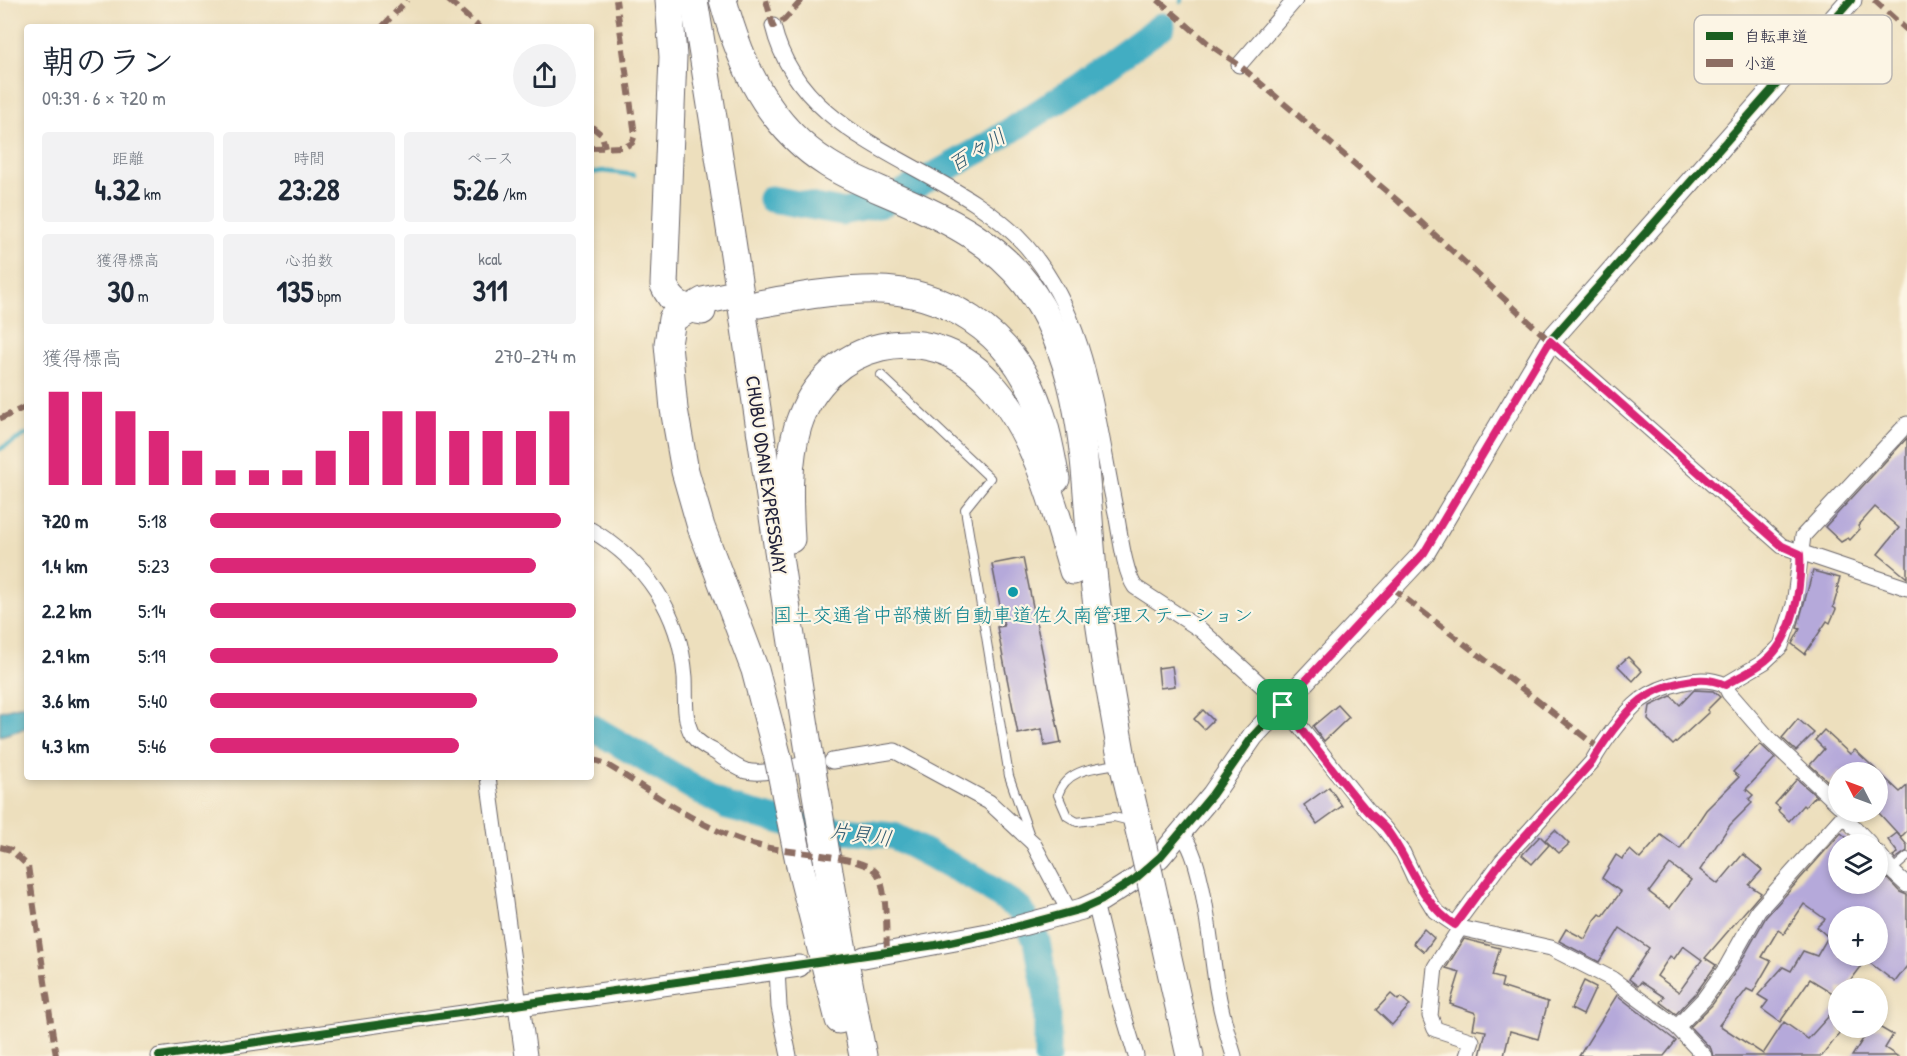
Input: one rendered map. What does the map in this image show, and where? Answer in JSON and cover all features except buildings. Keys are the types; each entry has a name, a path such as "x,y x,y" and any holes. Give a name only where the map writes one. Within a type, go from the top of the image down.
{"highway":[{"path":"669,0 673,68 664,285 673,301 687,309"},
{"name":"CHUBU ODAN EXPRESSWAY","path":"694,0 746,319 772,521 809,766 855,964 863,1056"},
{"path":"723,0 745,69 768,106 796,138 828,164 958,226 998,254 1025,283 1049,320 1067,369 1077,412 1088,504 1083,571"},
{"path":"758,298 861,277 917,281 943,288 969,301 1006,328 1028,355 1053,406 1083,571 1123,764 1190,1056"},
{"path":"727,303 703,301 672,319 668,344 674,409 685,471 701,528 755,670 809,766"},
{"path":"848,1056 800,866 809,766 800,620 789,504 793,449 798,426 807,404 833,371 876,347 897,344 942,349 957,355 974,367 1004,401 1028,443 1056,513 1083,571"}],"street":[{"path":"1239,65 1295,0"},
{"path":"1838,15 1851,0"},
{"path":"773,26 786,62 808,94 834,119 993,215 1026,247 1054,286 1073,324 1089,372 1105,463 1133,584 1201,630 1283,705 1390,835 1435,911 1457,926 1551,948 1612,979 1677,1028 1704,1056"},
{"path":"855,964 1066,914 1095,903 1148,868 1181,834 1239,754 1424,553 1550,341 1777,84"},
{"path":"1550,341 1782,546 1800,554 1907,588"},
{"path":"1467,1056 1472,1041 1436,1029 1430,1016 1437,960 1457,926 1502,861 1592,762 1640,701 1677,684 1703,679 1725,685 1764,662 1780,646 1794,605 1800,573 1803,536 1907,424"},
{"path":"594,532 628,556 646,574 667,609 682,651 688,723 693,735 702,745 745,770 756,772 809,766 895,751 903,754 989,802 1033,843 1066,914"},
{"path":"1725,685 1729,693 1770,740 1828,796"},
{"path":"488,780 526,1056"},
{"path":"1677,1028 1704,999 1726,968 1763,904 1833,822"},
{"path":"1850,822 1860,834"},
{"path":"1181,834 1191,848 1206,910 1218,993 1234,1056"},
{"path":"1888,865 1907,885"},
{"path":"1095,903 1117,993 1136,1056"},
{"path":"159,1056 799,966"},
{"path":"777,969 779,1007 789,1056"}],"lane":[{"path":"881,375 990,478 965,509 966,520 1009,776 1033,843"},
{"path":"1123,764 1074,774 1066,779 1058,795 1067,816 1077,822 1114,817 1139,831"},
{"path":"1892,870 1907,857"}],"water":[{"path":"24,705 24,729 0,736 0,711"}],"waterway":[{"name":"百々川","path":"771,199 842,212 882,204 985,147 1081,85 1162,26"},
{"name":"百々川","path":"594,172 603,171 634,175"},
{"name":"百々川","path":"0,449 24,436"},
{"name":"片貝川","path":"594,729 727,807 805,827 894,836 974,878 1020,909 1037,941 1047,998 1047,1056"}],"marked path":[{"path":"385,24 407,0"},
{"path":"448,0 476,24"},
{"path":"594,148 625,147 632,143 635,135 616,0"},
{"path":"766,0 773,26 784,20 802,0"},
{"path":"1158,0 1210,45 1239,65 1398,201 1550,341"},
{"path":"1874,0 1890,15"},
{"path":"1892,16 1907,30"},
{"path":"594,128 602,135 605,147"},
{"path":"0,419 24,407"},
{"path":"1392,588 1600,749"},
{"path":"594,760 604,763 697,820 736,838 768,848 838,858 867,866 876,872 883,888 887,953"},
{"path":"0,847 11,850 28,866 56,1056"}],"cycle path":[{"path":"1838,15 1851,0"},
{"path":"159,1056 936,945 993,933 1082,909 1102,900 1135,879 1160,857 1212,795 1253,736 1424,553 1550,341 1777,84"}],"place":[{"name":"国土交通省中部横断自動車道佐久南管理ステーション","path":"1013,592"}],"route":[{"path":"1550,341 1782,546 1800,554 1800,573 1794,605 1785,637 1775,652 1764,662 1725,685 1718,681 1703,679 1677,684 1640,701 1592,762 1502,861 1455,925 1435,911 1426,899 1403,853 1283,705 1424,553 1550,341"}]}
